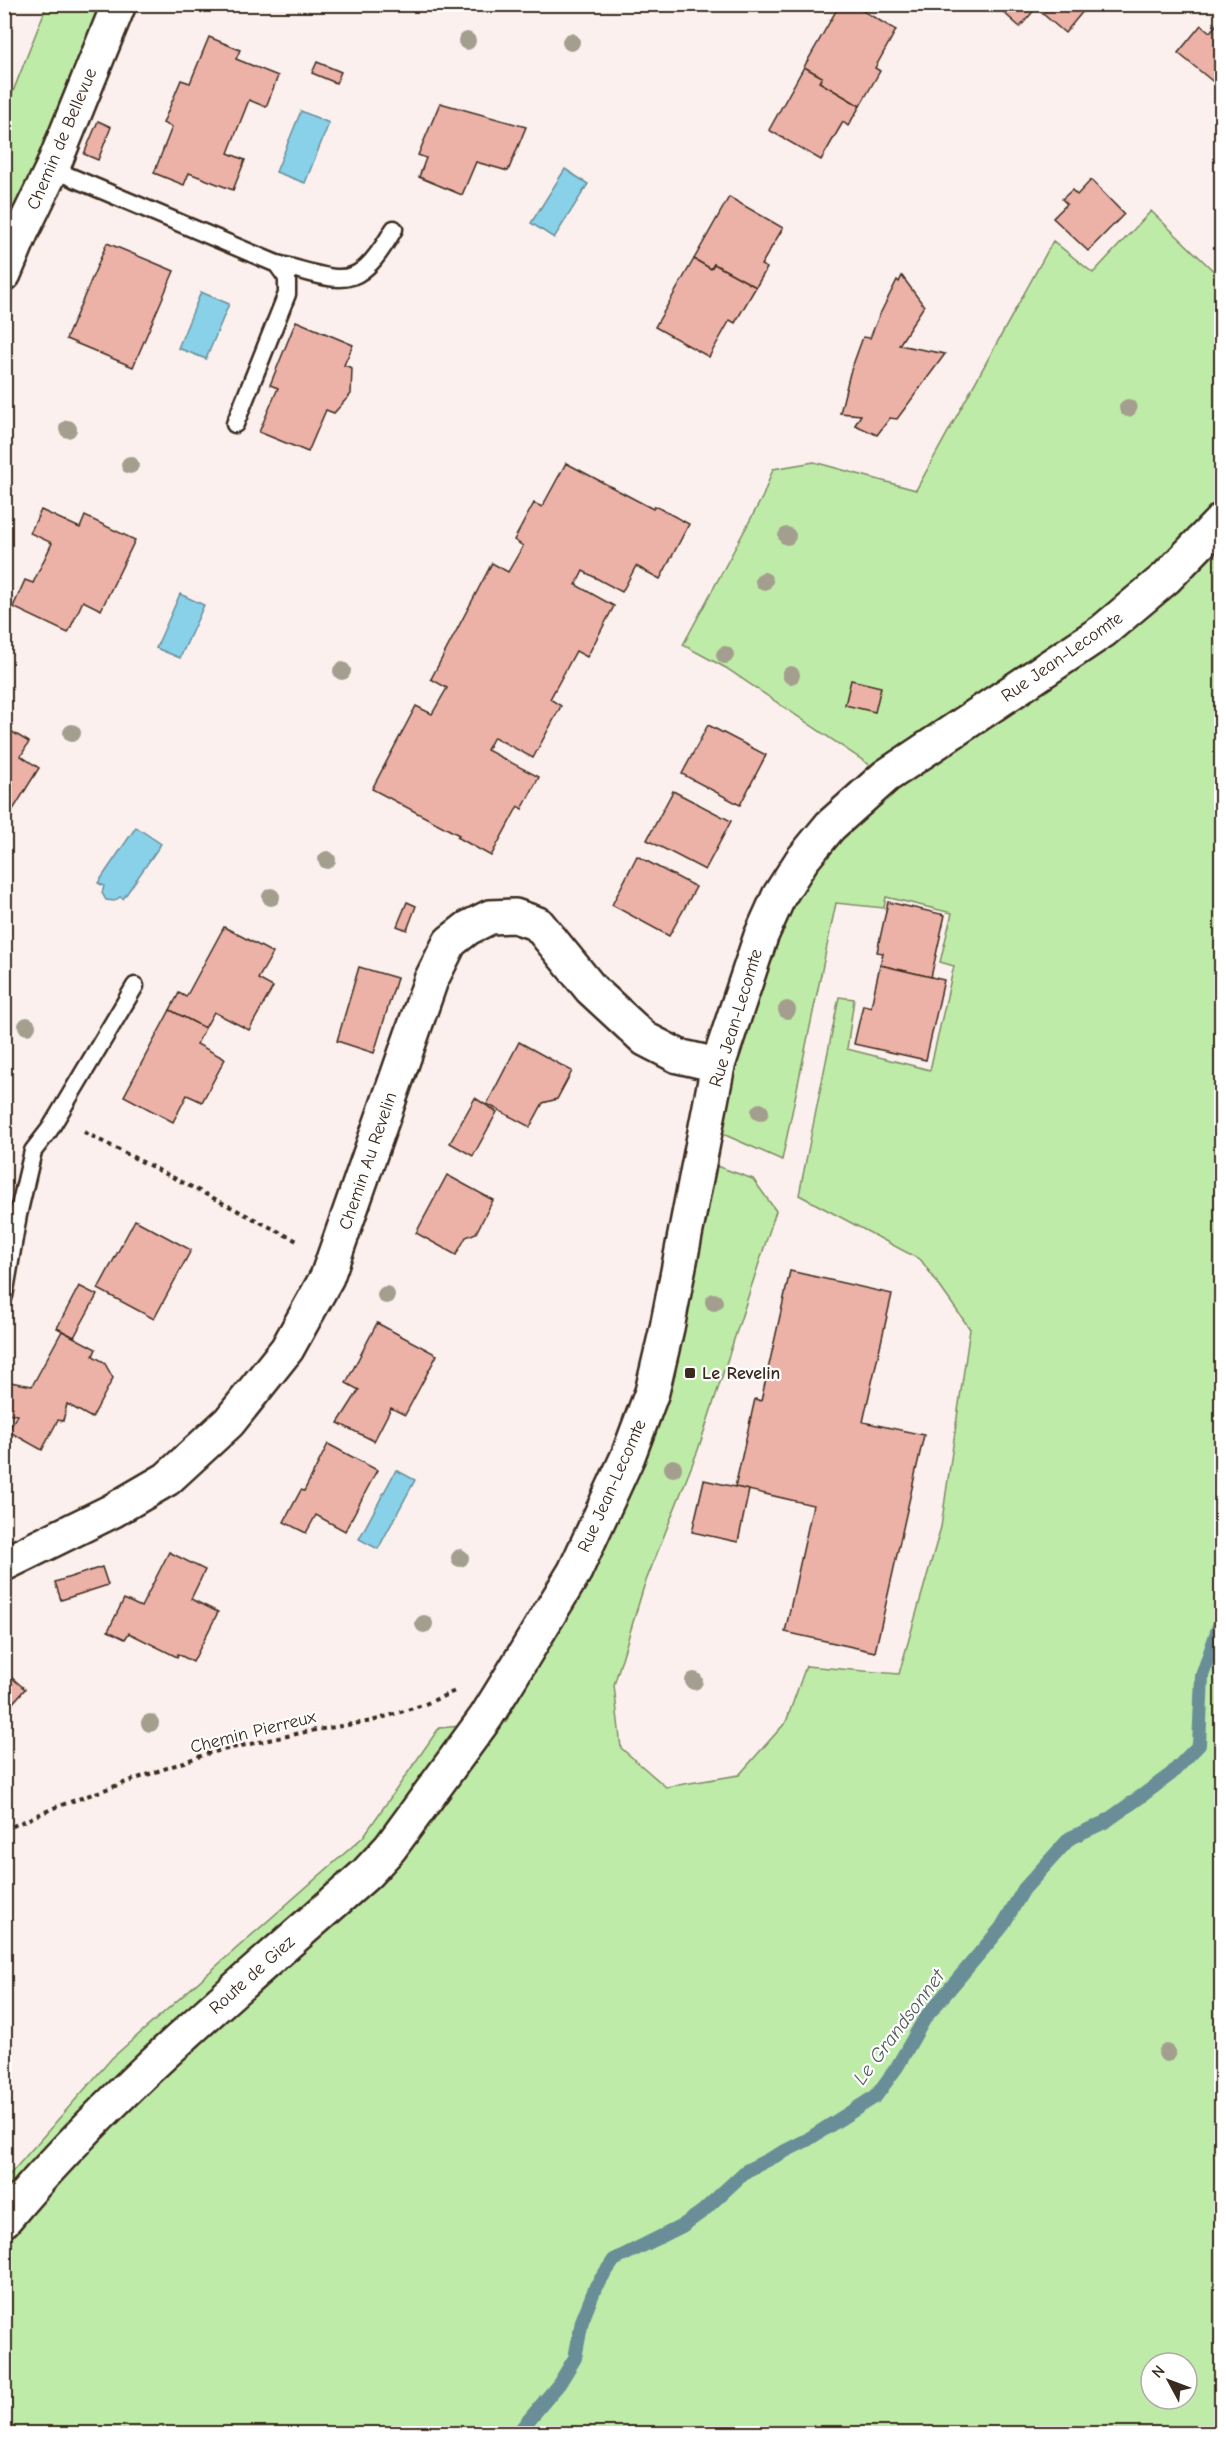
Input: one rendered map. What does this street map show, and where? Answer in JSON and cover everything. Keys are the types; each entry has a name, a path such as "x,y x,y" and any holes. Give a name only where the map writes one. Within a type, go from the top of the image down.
{"street":[{"name":"Chemin de Bellevue","path":"4,274 52,169 119,4"},
{"name":"Rue Jean-Lecomte","path":"486,1717 575,1570 628,1456 652,1392 667,1328 718,1065 761,936 779,896 802,860 830,826 886,776 1103,631 1166,578 1221,520"},
{"name":"Chemin Au Revelin","path":"4,1564 112,1511 167,1479 229,1422 287,1349 308,1313 333,1259 431,980 450,942 468,928 490,917 515,916 538,924 591,989 645,1039 678,1056 718,1065"},
{"name":"Route de Giez","path":"4,2220 131,2082 366,1874 390,1848 486,1717"}],"lane":[{"path":"52,169 277,264 344,280 354,276 380,254 394,229"},
{"path":"235,424 287,294 287,278 277,264"},
{"path":"4,1296 18,1215 33,1151 57,1118 135,986"}],"path":[{"path":"57,1118 333,1259"},
{"name":"Chemin Pierreux","path":"4,1830 56,1807 209,1753 310,1731 372,1721 423,1705 484,1678 512,1675"}],"green space":[{"path":"47,5 120,5 5,274 5,112"},
{"path":"1151,211 1222,279 1221,2433 5,2434 5,2180 112,2058 363,1837 439,1728 506,1722 635,1453 702,1161 753,1179 776,1211 698,1450 644,1586 614,1685 621,1748 666,1787 739,1775 786,1722 806,1666 899,1674 941,1527 970,1329 921,1260 799,1195 839,997 854,999 847,1049 930,1070 954,966 940,962 952,913 886,897 884,908 836,903 782,1160 707,1127 761,936 886,776 726,668 683,645 763,496 773,469 814,462 916,490 1053,241 1093,273"}],"water":[{"path":"301,111 329,123 305,183 276,172"},
{"path":"565,169 588,184 554,238 531,223"},
{"path":"201,292 229,304 206,359 178,348"},
{"path":"180,594 204,605 180,658 156,648"},
{"path":"136,827 161,844 123,899 120,897 114,901 106,900 102,893 104,886 98,883"},
{"path":"396,1470 415,1480 378,1549 359,1539"}],"building":[{"path":"840,4 851,4 896,30 875,68 880,71 860,106 819,82 822,77 804,67"},
{"path":"994,4 1089,4 1065,33 1036,8 1020,27"},
{"path":"1222,18 1222,89 1178,53 1201,25 1210,32"},
{"path":"209,37 240,50 236,59 278,76 266,107 249,100 228,153 245,160 233,190 189,173 184,185 154,173 172,127 163,123 181,80 190,83"},
{"path":"317,62 341,72 336,83 312,73"},
{"path":"804,67 822,77 819,82 860,106 848,126 843,122 821,160 769,130"},
{"path":"440,103 526,127 508,171 476,162 462,195 419,177 426,158 418,155"},
{"path":"98,121 111,127 98,160 84,154"},
{"path":"1091,180 1124,214 1088,251 1053,218 1067,204 1062,199 1072,190 1077,195"},
{"path":"729,197 783,228 761,265 767,268 756,287 714,264 711,269 694,259"},
{"path":"107,243 174,271 133,367 66,339"},
{"path":"694,259 711,269 714,264 756,287 735,323 730,320 709,357 655,327"},
{"path":"902,276 924,306 899,345 945,354 897,419 890,418 877,435 855,425 861,415 840,413 850,373 863,337 870,338 897,280 899,282"},
{"path":"296,321 353,345 344,365 352,368 351,394 334,413 326,410 308,452 259,432 278,388 270,385"},
{"path":"566,463 653,509 655,506 689,524 660,579 636,566 622,592 583,571 576,585 614,606 587,657 576,651 550,699 561,706 533,758 494,737 487,750 539,777 522,809 518,806 491,856 457,837 459,835 372,789 416,706 432,714 447,688 431,679 492,563 508,572 523,546 514,540 534,503 542,507"},
{"path":"41,510 80,528 85,516 135,540 101,610 83,601 68,633 13,607 25,580 33,583 52,543 30,533"},
{"path":"851,680 881,687 875,712 845,705"},
{"path":"708,725 766,755 740,805 682,774"},
{"path":"4,727 29,742 21,756 39,768 6,821"},
{"path":"673,791 731,821 705,870 647,840"},
{"path":"637,856 696,887 669,936 612,905"},
{"path":"407,902 416,906 407,930 397,926"},
{"path":"888,902 945,915 931,977 880,965 883,953 877,952"},
{"path":"224,927 273,953 258,979 273,987 249,1030 214,1012 205,1028 170,1010 179,993 186,997"},
{"path":"880,965 944,980 926,1060 854,1044 863,1005 871,1007"},
{"path":"359,967 397,978 374,1053 337,1041"},
{"path":"170,1010 205,1028 197,1044 225,1059 202,1102 187,1095 173,1122 124,1096"},
{"path":"519,1042 572,1071 557,1099 543,1103 530,1127 487,1104"},
{"path":"475,1098 497,1112 473,1156 450,1143"},
{"path":"447,1175 493,1200 476,1233 466,1237 456,1255 416,1233"},
{"path":"135,1220 191,1250 154,1319 98,1289"},
{"path":"790,1271 892,1294 863,1422 924,1435 875,1652 785,1632 813,1505 735,1487 755,1399 761,1401"},
{"path":"79,1286 97,1295 74,1337 57,1328"},
{"path":"377,1323 437,1355 405,1415 391,1408 374,1441 338,1423 359,1390 346,1383"},
{"path":"62,1331 96,1349 93,1356 104,1362 113,1378 92,1418 67,1404 63,1421 58,1420 42,1450 8,1431 17,1415 4,1413 4,1381 32,1386"},
{"path":"328,1444 377,1470 345,1531 316,1515 306,1533 284,1522 301,1490 304,1491"},
{"path":"704,1480 749,1490 738,1542 692,1532"},
{"path":"169,1552 205,1570 191,1599 218,1612 193,1662 178,1654 177,1657 129,1633 125,1639 108,1631 124,1599 141,1607"},
{"path":"102,1567 108,1585 61,1600 55,1582"},
{"path":"4,1671 25,1689 4,1713"}],"waterway":[{"name":"Le Grandsonnet","path":"517,2434 559,2384 575,2358 582,2321 596,2286 614,2260 682,2226 703,2211 746,2171 807,2140 876,2096 897,2067 925,2018 1001,1928 1024,1889 1070,1838 1105,1822 1143,1795 1171,1774 1199,1745 1202,1676 1222,1617"}],"place":[{"name":"Le Revelin","path":"690,1373"}]}
